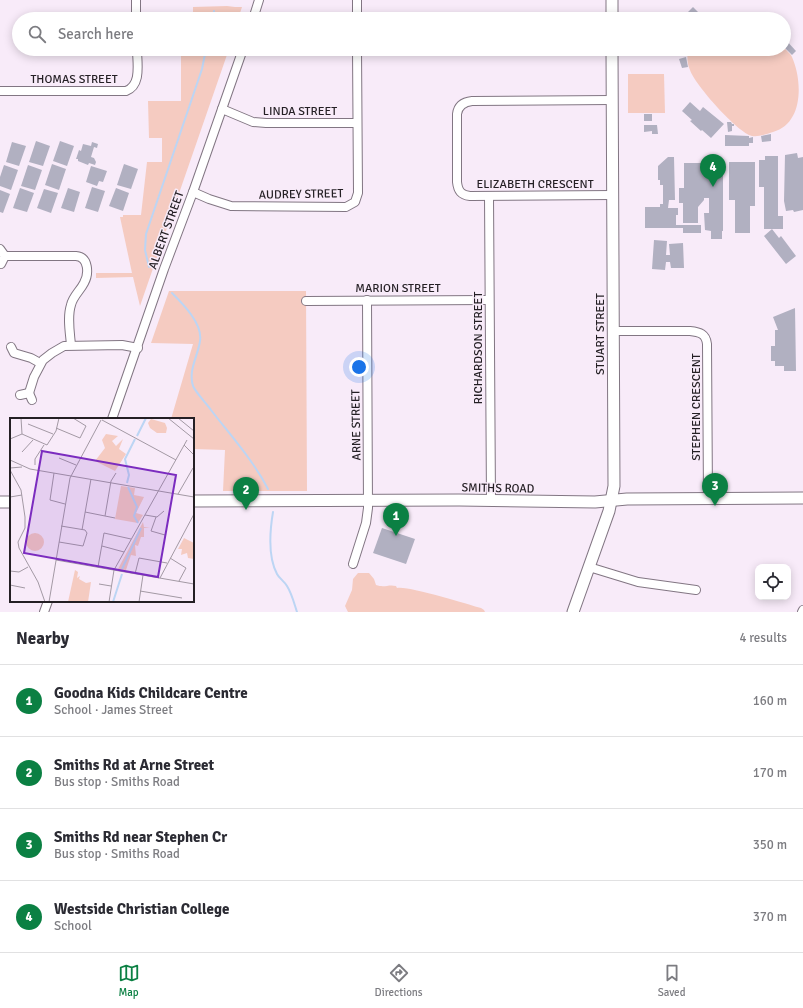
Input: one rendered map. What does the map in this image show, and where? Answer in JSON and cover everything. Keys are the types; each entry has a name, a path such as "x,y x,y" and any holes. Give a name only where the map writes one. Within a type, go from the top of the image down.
{"street":[{"path":"136,0 136,12"},
{"path":"255,12 259,0"},
{"path":"357,0 357,12"},
{"path":"612,0 612,12"},
{"name":"THOMAS STREET","path":"0,92 126,91 133,87 137,79 137,56"},
{"name":"ALBERT STREET","path":"112,418 241,56"},
{"name":"AUDREY STREET","path":"193,192 231,206 346,207 355,202 358,193 357,56"},
{"name":"STUART STREET","path":"573,612 609,511 614,481 612,56"},
{"name":"ELIZABETH CRESCENT","path":"612,100 472,101 462,105 459,107 457,114 457,182 458,190 466,196 613,195"},
{"name":"LINDA STREET","path":"222,109 253,122 260,123 357,123"},
{"name":"RICHARDSON STREET","path":"489,196 491,500"},
{"path":"1,264 2,253 76,256 84,260 87,267 85,282 70,305 69,314 71,345"},
{"name":"ARNE STREET","path":"353,564 367,518 369,501 367,300"},
{"name":"MARION STREET","path":"306,301 489,300"},
{"name":"STEPHEN CRESCENT","path":"613,331 690,331 700,332 704,335 707,344 708,499"},
{"path":"20,395 31,396 40,363 64,346 122,345 138,348"},
{"path":"11,352 40,363"},
{"name":"SMITHS ROAD","path":"194,502 491,500 595,502 627,499 803,498"},
{"path":"589,567 638,582 696,590"},
{"path":"44,612 48,602"}],"shaded area":[{"path":"193,7 242,7 240,12 193,12"},
{"path":"181,56 227,56 140,306 133,277 96,278 96,273 132,273 120,217 123,217 123,215 141,215 147,162 162,162 162,138 149,138 148,101 181,101"},
{"path":"791,56 796,67 799,90 795,111 783,128 760,136 752,136 746,133 737,127 708,97 689,68 687,57"},
{"path":"628,74 664,74 665,113 628,113"},
{"path":"169,291 306,291 307,491 223,491 225,450 194,449 194,418 171,418 193,344 151,343"},
{"path":"358,573 369,573 374,579 376,585 396,586 397,588 412,589 481,608 485,612 348,612 345,606 352,590 353,579"}],"building":[{"path":"693,7 698,12 688,12"},
{"path":"791,46 796,51 792,55 791,54"},
{"path":"686,57 688,67 682,68 679,59"},
{"path":"690,102 700,111 703,107 724,124 711,138 690,121 692,120 682,111"},
{"path":"644,114 652,114 652,121 644,121"},
{"path":"727,122 734,124 734,126 732,126 732,131 728,132"},
{"path":"644,125 657,125 658,134 652,134 652,131 644,132"},
{"path":"771,134 771,141 762,142 761,136"},
{"path":"725,135 749,136 749,138 753,137 753,143 749,143 749,146 725,146"},
{"path":"36,141 50,146 43,166 29,162"},
{"path":"60,141 74,146 67,166 53,161"},
{"path":"12,142 26,146 19,166 6,162"},
{"path":"92,142 98,144 97,148 94,147 91,157 94,158 96,162 95,165 89,163 88,165 78,161 78,159 76,159 83,144 91,146"},
{"path":"797,153 798,158 803,157 803,210 794,212 793,210 786,211 784,201 785,155"},
{"path":"765,156 778,156 778,216 783,216 783,229 764,229 764,187 759,187 759,160 765,160"},
{"path":"668,157 674,157 675,200 669,200 668,208 678,208 676,225 701,225 701,233 683,233 683,228 645,228 645,207 660,207 660,204 663,204 663,185 660,185 660,180 658,180 658,166"},
{"path":"729,162 755,162 755,206 750,206 750,233 735,233 735,200 729,200"},
{"path":"684,163 723,163 722,239 711,239 711,231 705,230 704,213 709,213 709,198 704,198 698,207 698,223 683,223 683,203 679,203 679,188 684,188"},
{"path":"52,164 66,169 59,190 45,185"},
{"path":"124,164 138,169 131,189 117,185"},
{"path":"4,165 18,170 11,190 0,186 0,177"},
{"path":"28,165 42,170 35,190 21,186"},
{"path":"91,166 107,171 103,182 99,181 97,186 86,182"},
{"path":"92,187 105,191 98,212 85,208"},
{"path":"20,188 34,193 27,212 13,208"},
{"path":"68,188 80,192 74,212 61,208"},
{"path":"116,188 129,193 123,211 109,206"},
{"path":"44,189 58,193 51,213 37,208"},
{"path":"0,190 10,194 3,213 0,212"},
{"path":"772,229 779,238 781,236 796,256 786,264 764,236"},
{"path":"654,240 667,241 666,255 670,255 669,244 683,243 684,268 671,268 670,262 666,262 665,270 652,269"},
{"path":"795,308 796,371 784,371 784,366 775,366 775,361 771,361 771,346 775,346 775,330 778,330 773,317"},
{"path":"382,528 415,539 406,564 373,553"}],"waterway":[{"path":"149,267 145,250 146,234 202,69 205,56"},
{"path":"172,293 191,315 200,335 199,347 192,369 194,389 249,458 268,489"},
{"path":"273,512 271,527 272,560 277,574 286,584 290,592 297,612"}],"place":[{"name":"Westside Christian College","path":"713,187"},
{"name":"Smiths Rd near Stephen Cr","path":"715,506"},
{"name":"Smiths Rd at Arne Street","path":"246,510"},
{"name":"Goodna Kids Childcare Centre","path":"396,536"}]}
